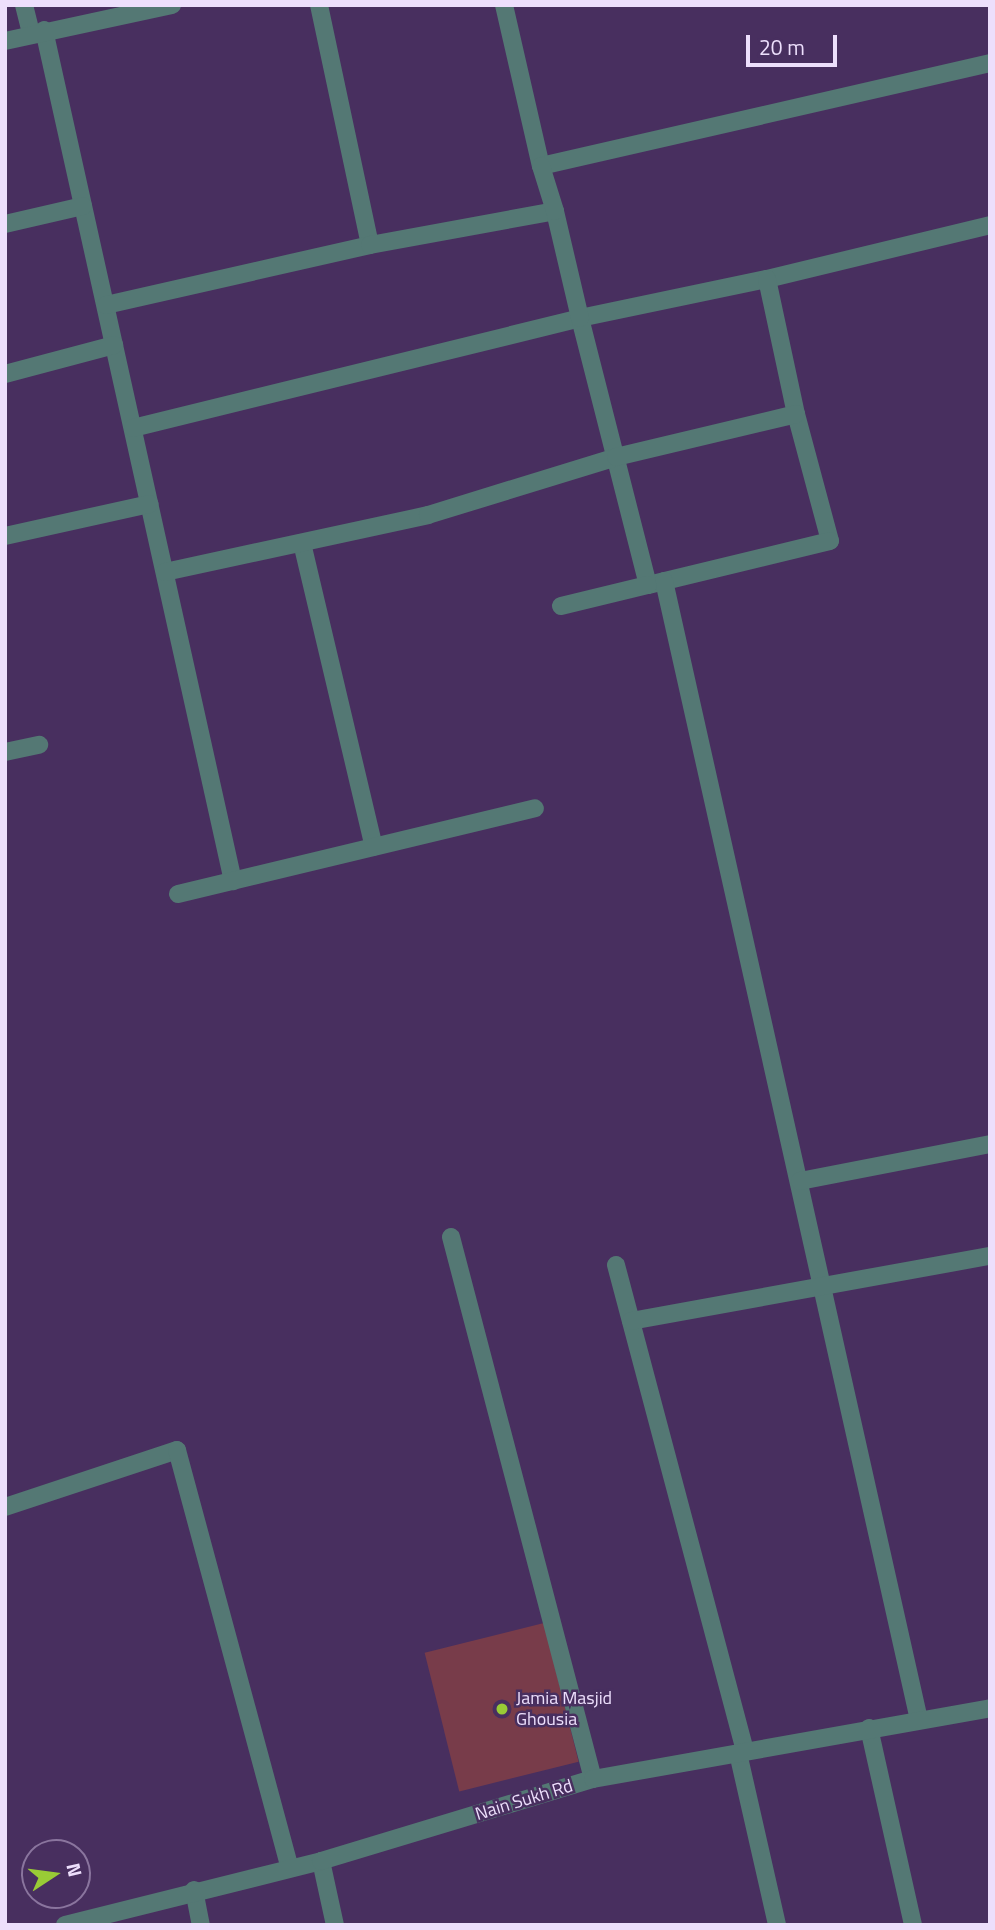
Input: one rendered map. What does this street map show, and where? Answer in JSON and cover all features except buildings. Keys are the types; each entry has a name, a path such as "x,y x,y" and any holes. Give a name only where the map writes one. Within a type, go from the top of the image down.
{"street":[{"path":"24,5 38,32 83,206 233,881"},
{"path":"5,41 172,5"},
{"path":"319,5 370,245"},
{"path":"504,5 541,166 555,211 616,457 656,583 800,1181 919,1720"},
{"path":"541,166 990,63"},
{"path":"5,224 83,206"},
{"path":"106,305 370,245 555,211"},
{"path":"133,428 580,318 767,279 990,225"},
{"path":"561,606 830,541 796,414 767,279"},
{"path":"5,374 114,345"},
{"path":"165,572 428,515 616,457 796,414"},
{"path":"5,536 149,504"},
{"path":"302,543 374,847"},
{"path":"5,752 39,744"},
{"path":"178,894 536,808"},
{"path":"800,1181 990,1143"},
{"path":"451,1237 593,1779"},
{"path":"631,1321 990,1256"},
{"path":"616,1265 742,1752 776,1925"},
{"path":"5,1507 177,1450 290,1868"},
{"name":"Nain Sukh Rd","path":"65,1925 194,1890 321,1861 593,1779 990,1708"},
{"path":"869,1728 913,1925"},
{"path":"321,1861 335,1925"},
{"path":"194,1890 201,1925"}],"place":[{"name":"Jamia Masjid Ghousia","path":"502,1709"}]}
